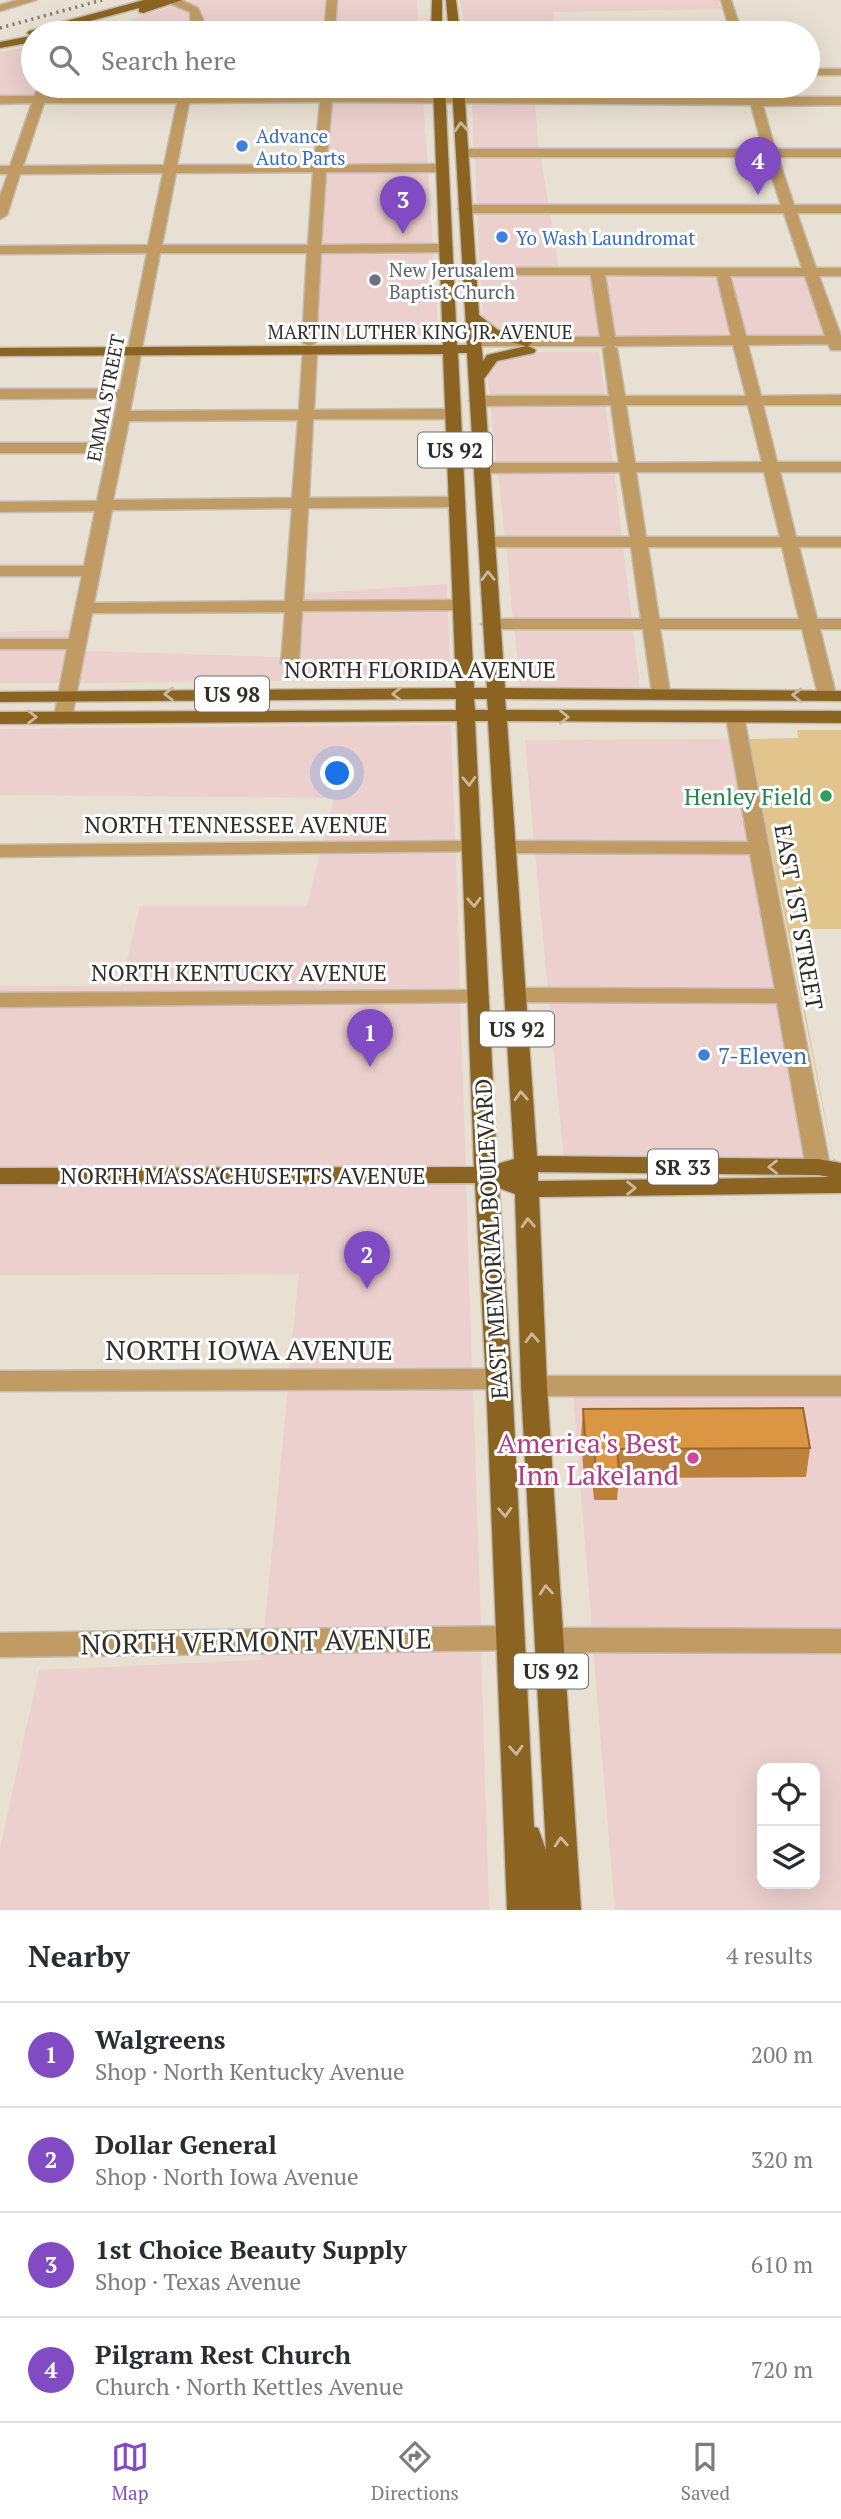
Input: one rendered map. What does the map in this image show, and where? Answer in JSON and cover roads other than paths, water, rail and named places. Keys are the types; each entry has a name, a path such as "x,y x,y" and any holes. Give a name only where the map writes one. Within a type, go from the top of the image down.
{"main road":[{"path":"83,21 157,0"},
{"path":"437,0 437,21"},
{"path":"452,0 453,21"},
{"path":"101,21 175,1"},
{"path":"0,40 21,37"},
{"path":"0,46 21,39"},
{"name":"US 92","path":"440,98 465,694"},
{"name":"US 92","path":"459,98 496,716"},
{"path":"444,195 455,206 465,209"},
{"path":"472,316 493,333 527,346"},
{"path":"406,341 432,332 450,319"},
{"name":"MARTIN LUTHER KING JR. AVENUE","path":"310,346 406,341 473,346"},
{"name":"MARTIN LUTHER KING JR. AVENUE","path":"0,343 135,347"},
{"name":"MARTIN LUTHER KING JR. AVENUE","path":"0,352 135,347 310,346 384,349 451,345"},
{"path":"476,379 492,358 527,346"},
{"path":"384,349 416,352 441,363 452,374"},
{"name":"NORTH FLORIDA AVENUE","path":"0,697 495,693 834,696"},
{"name":"EAST MEMORIAL BOULEVARD","path":"465,694 485,1175 499,1379 523,1910"},
{"path":"684,717 722,711 841,711"},
{"name":"EAST MEMORIAL BOULEVARD","path":"496,716 527,1189 534,1386 565,1910"},
{"name":"NORTH FLORIDA AVENUE","path":"0,718 841,717"},
{"name":"SR 33","path":"485,1175 525,1164 830,1169"},
{"name":"NORTH MASSACHUSETTS AVENUE","path":"0,1175 485,1175"},
{"name":"SR 33","path":"485,1175 527,1189 841,1185"},
{"path":"520,1816 551,1910"}],"street":[{"path":"0,8 31,0"},
{"path":"331,21 332,0"},
{"path":"726,0 733,21"},
{"path":"175,1 196,10 197,21"},
{"path":"820,72 841,72"},
{"path":"0,100 60,98"},
{"name":"EMMA STREET","path":"63,717 183,98"},
{"path":"290,663 310,346 313,249 325,98"},
{"path":"645,98 841,101"},
{"path":"756,98 770,153 838,343"},
{"path":"0,215 39,99"},
{"path":"462,153 841,153"},
{"path":"0,170 443,169"},
{"path":"465,209 841,209"},
{"path":"0,250 446,248"},
{"path":"722,270 810,624 834,696"},
{"path":"470,271 841,272"},
{"path":"597,271 661,693"},
{"name":"MARTIN LUTHER KING JR. AVENUE","path":"473,346 838,343"},
{"path":"0,394 126,393"},
{"path":"477,401 841,400"},
{"path":"122,416 453,414"},
{"path":"0,448 115,448"},
{"path":"481,468 841,467"},
{"path":"0,508 457,502"},
{"path":"487,542 841,542"},
{"path":"0,571 92,571"},
{"path":"85,608 461,605"},
{"path":"490,624 841,624"},
{"path":"0,644 78,644"},
{"name":"EAST 1ST STREET","path":"735,717 786,996 830,1169"},
{"name":"NORTH TENNESSEE AVENUE","path":"0,851 471,847"},
{"path":"505,847 760,848"},
{"path":"515,995 786,996"},
{"name":"NORTH KENTUCKY AVENUE","path":"0,1000 478,997"},
{"name":"NORTH IOWA AVENUE","path":"0,1381 499,1379"},
{"path":"534,1386 841,1386"},
{"name":"NORTH VERMONT AVENUE","path":"0,1645 511,1638"},
{"path":"549,1640 841,1641"}],"railway":[{"path":"26,21 102,0"},
{"path":"0,28 21,22"}],"place":[{"name":"Advance Auto Parts","path":"242,146"},
{"name":"Pilgram Rest Church","path":"758,195"},
{"name":"1st Choice Beauty Supply","path":"403,234"},
{"name":"Yo Wash Laundromat","path":"502,237"},
{"name":"New Jerusalem Baptist Church","path":"375,280"},
{"name":"Henley Field","path":"826,796"},
{"name":"7-Eleven","path":"704,1055"},
{"name":"Walgreens","path":"370,1067"},
{"name":"Dollar General","path":"367,1289"},
{"name":"America's Best Inn Lakeland","path":"693,1458"}]}
